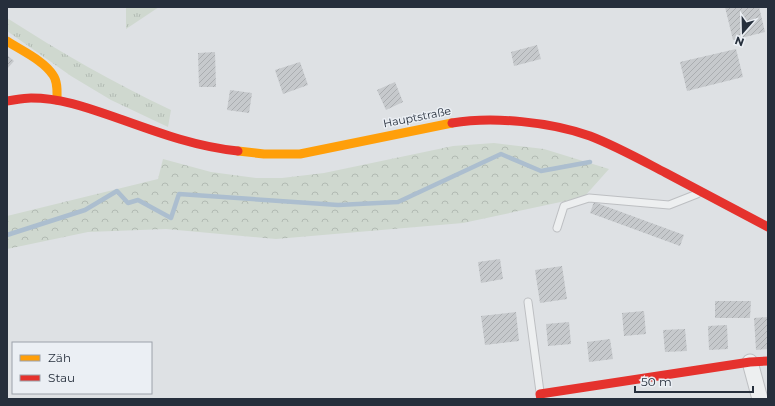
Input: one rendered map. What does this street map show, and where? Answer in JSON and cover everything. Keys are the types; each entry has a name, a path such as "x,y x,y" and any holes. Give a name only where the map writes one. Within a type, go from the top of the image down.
{"main road":[{"path":"7,41 46,68 53,76 57,88 57,100"},
{"name":"Hauptstraße","path":"7,101 31,98 57,100 102,111 167,136 208,147 264,154 300,154 320,151 429,126 469,120 513,122 557,127 589,136 618,148 768,227"},
{"path":"541,397 750,362 768,361"}],"street":[{"path":"750,362 760,399"}],"lane":[{"path":"557,228 564,206 588,198 669,205 701,193"},
{"path":"528,302 541,397"}],"green space":[{"path":"126,7 159,7 126,29"},
{"path":"7,18 88,67 171,110 168,127 111,100 71,76 7,31"},
{"path":"494,143 544,149 609,169 584,197 463,223 276,239 166,229 88,232 7,249 7,216 158,179 163,159 211,172 256,178 282,178 324,173 453,146"}],"building":[{"path":"725,7 759,7 765,32 733,40"},
{"path":"537,45 541,59 514,66 511,52"},
{"path":"736,49 743,77 687,91 680,62"},
{"path":"215,52 216,87 199,87 198,53"},
{"path":"7,55 14,61 7,69"},
{"path":"300,62 308,85 283,94 275,70"},
{"path":"395,82 403,102 386,110 377,90"},
{"path":"230,90 252,93 249,113 227,110"},
{"path":"594,202 684,235 680,246 590,213"},
{"path":"500,259 503,279 481,283 478,262"},
{"path":"562,266 567,299 540,303 535,270"},
{"path":"715,301 751,301 750,318 715,318"},
{"path":"644,311 646,334 624,336 622,313"},
{"path":"516,312 519,341 485,345 481,316"},
{"path":"768,317 768,349 756,350 754,318"},
{"path":"569,322 571,344 548,346 546,324"},
{"path":"727,325 728,349 709,350 708,326"},
{"path":"685,329 687,351 665,352 663,330"},
{"path":"610,339 613,359 589,362 587,342"}],"waterway":[{"path":"7,235 85,210 117,191 128,203 138,200 171,218 179,194 338,205 398,202 501,154 541,171 590,162"}],"traffic: slow":[{"path":"7,41 38,60 49,70 56,81 57,100"},
{"path":"238,151 264,154 300,154 452,123"}],"traffic: jam":[{"path":"7,101 43,98 66,102 88,108 178,139 238,151"},
{"path":"452,123 503,120 540,124 575,131 628,153 768,227"},
{"path":"541,399 540,394 750,362 768,361"}]}
